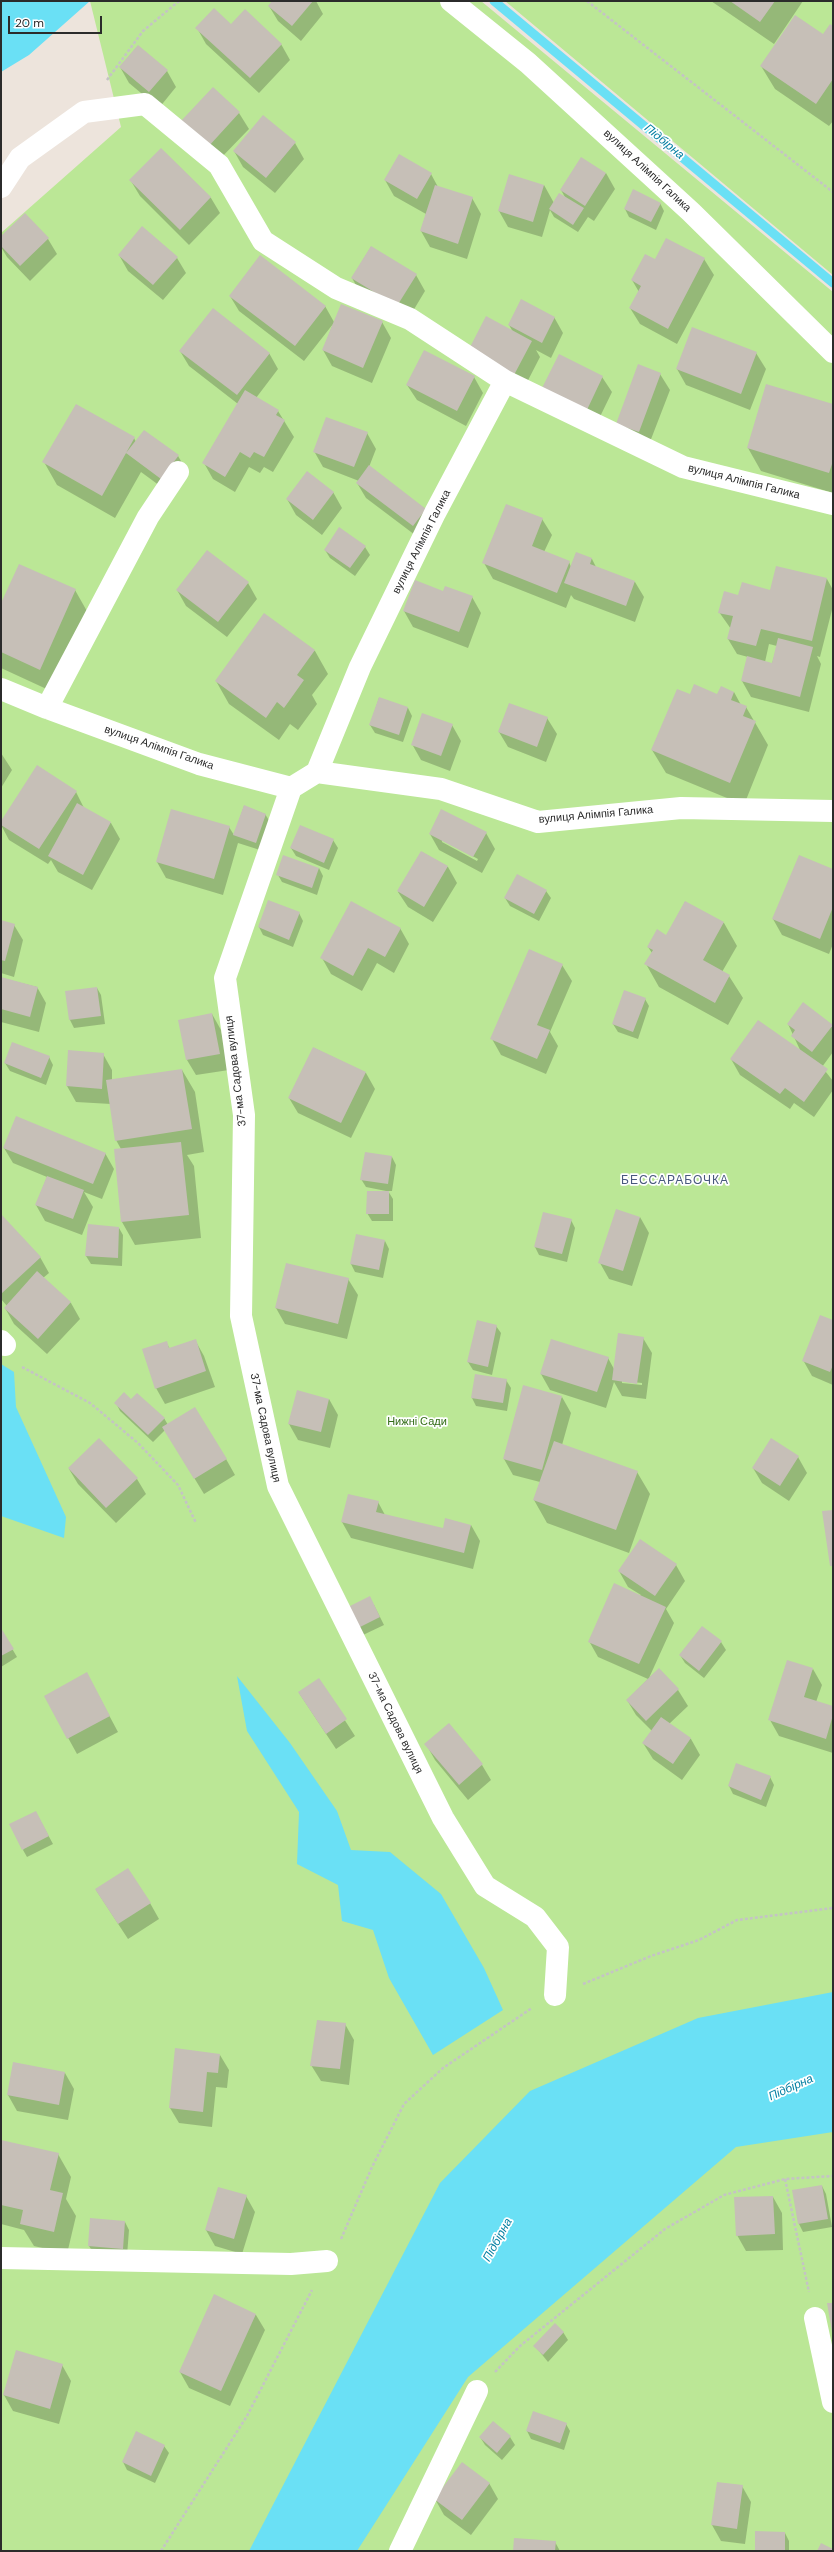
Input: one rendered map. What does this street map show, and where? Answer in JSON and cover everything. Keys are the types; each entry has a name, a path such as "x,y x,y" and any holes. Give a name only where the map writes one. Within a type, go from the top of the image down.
{"street":[{"name":"вулиця Алімпія Галика","path":"451,1 528,63 691,212 833,352"},
{"name":"вулиця Алімпія Галика","path":"1,188 20,158 84,112 145,104 219,165 263,241 336,288 410,319 505,381 682,467 833,504"},
{"name":"вулиця Алімпія Галика","path":"505,381 435,513 360,667 317,772 441,789 538,822 681,808 833,811"},
{"path":"47,708 148,516 178,472"},
{"name":"вулиця Алімпія Галика","path":"1,689 47,708 198,764 291,788"},
{"path":"291,788 317,772"},
{"name":"37-ма Садова вулиця","path":"291,788 224,978 244,1115 241,1316 278,1486 443,1818 485,1886 535,1917 558,1947 555,1996"},
{"path":"1,2258 291,2264 327,2261"},
{"path":"815,2318 833,2402"},
{"path":"400,2551 477,2391"}],"path":[{"path":"84,112 143,31 179,1"},
{"path":"587,1 833,192"},
{"path":"3,1343 24,1369 90,1403 138,1443 178,1485 196,1523"},
{"path":"162,2551 247,2416 327,2261 346,2232 372,2167 404,2104 443,2068 519,2015 555,1996 651,1956 699,1940 738,1920 833,1908"},
{"path":"477,2391 520,2346 665,2229 724,2195 786,2179 833,2176"},
{"path":"786,2179 815,2318"}],"green space":[{"name":"Нижні Сади","path":"90,1 481,1 833,292 833,2551 1,2551 1,233 121,127"},
{"path":"505,1 833,1 833,275"}],"water":[{"path":"1,1 90,1 29,55 1,72"},
{"path":"1,1364 14,1372 16,1407 66,1517 64,1538 1,1516"},
{"path":"237,1676 290,1743 337,1811 351,1850 390,1852 441,1894 484,1968 503,2010 433,2055 389,1978 373,1930 342,1921 338,1885 297,1864 299,1812 247,1731"},
{"path":"833,1992 833,2132 736,2147 468,2377 357,2551 249,2551 440,2183 530,2091 698,2018"}],"building":[{"path":"272,1 313,1 292,26 268,6"},
{"path":"730,1 775,1 760,22"},
{"path":"214,8 231,24 245,9 282,44 250,78 195,28"},
{"path":"795,15 823,34 830,24 833,26 833,79 816,104 760,66"},
{"path":"138,45 168,70 149,92 119,67"},
{"path":"213,87 240,112 208,147 181,121"},
{"path":"263,115 296,142 266,178 233,151"},
{"path":"161,148 211,197 180,230 129,180"},
{"path":"399,154 432,173 417,199 384,180"},
{"path":"581,157 606,173 585,206 560,190"},
{"path":"509,174 544,185 533,222 498,211"},
{"path":"435,185 473,197 458,244 420,231"},
{"path":"633,189 661,203 651,222 624,209"},
{"path":"559,193 584,208 573,225 549,209"},
{"path":"25,213 49,238 20,266 1,246 1,236"},
{"path":"142,226 178,257 153,285 118,255"},
{"path":"666,238 705,258 668,329 629,308 641,286 631,280 645,254 655,259"},
{"path":"371,246 417,274 397,306 351,278"},
{"path":"260,255 326,306 295,346 229,296"},
{"path":"521,299 555,317 542,343 508,325"},
{"path":"341,304 383,321 363,368 322,350"},
{"path":"213,308 270,353 237,395 179,351"},
{"path":"486,316 532,341 514,375 468,351"},
{"path":"692,327 757,352 741,394 676,369"},
{"path":"424,350 475,376 457,411 406,385"},
{"path":"559,354 603,376 586,412 541,390"},
{"path":"638,364 661,373 639,432 616,424"},
{"path":"766,384 833,404 833,461 829,473 747,448"},
{"path":"245,390 279,410 276,415 285,420 264,457 254,452 250,458 240,452 225,477 202,463"},
{"path":"76,404 135,437 102,496 42,462"},
{"path":"326,417 368,432 354,467 313,452"},
{"path":"144,430 179,455 161,479 126,453"},
{"path":"369,465 426,509 413,526 356,483"},
{"path":"307,471 334,492 313,520 286,499"},
{"path":"506,504 543,518 532,546 570,561 557,593 482,563"},
{"path":"339,527 366,546 350,568 324,550"},
{"path":"207,550 249,582 218,622 176,590"},
{"path":"576,552 592,558 590,564 635,581 626,606 564,583"},
{"path":"19,564 76,589 40,670 1,652 1,603"},
{"path":"776,566 827,578 812,641 761,629 756,646 727,639 733,616 718,613 724,591 738,595 742,582 770,590"},
{"path":"415,580 443,591 445,586 473,596 459,632 403,611"},
{"path":"264,613 315,650 297,675 304,680 284,708 277,702 266,718 215,681"},
{"path":"778,638 813,647 800,697 741,681 747,656 772,663"},
{"path":"694,684 717,694 721,686 734,692 731,700 747,706 743,716 756,721 730,783 651,750 677,689 690,694"},
{"path":"379,697 408,707 399,735 369,725"},
{"path":"509,703 548,717 537,747 498,732"},
{"path":"422,713 453,724 441,756 411,745"},
{"path":"37,765 77,791 39,849 1,825 1,821"},
{"path":"77,803 111,822 83,875 48,856"},
{"path":"244,805 266,814 256,843 233,835"},
{"path":"171,809 230,826 214,879 156,862"},
{"path":"441,809 487,832 473,857 429,834"},
{"path":"300,825 334,839 324,863 290,848"},
{"path":"421,851 448,866 424,907 397,891"},
{"path":"283,855 319,868 312,888 276,875"},
{"path":"799,855 833,869 833,907 820,939 772,919"},
{"path":"517,874 547,890 534,914 504,898"},
{"path":"268,900 300,912 289,940 258,927"},
{"path":"351,901 401,928 385,957 368,948 353,976 320,958"},
{"path":"685,901 724,922 703,960 730,975 715,1003 644,964 653,950 647,947 657,929 666,935"},
{"path":"1,920 15,924 5,961 1,960"},
{"path":"529,949 563,964 537,1025 550,1030 537,1059 490,1039"},
{"path":"1,977 38,987 30,1017 1,1009"},
{"path":"97,987 101,1016 69,1020 65,991"},
{"path":"624,990 646,998 633,1032 612,1024"},
{"path":"803,1002 833,1025 812,1052 791,1036 795,1030 787,1024"},
{"path":"212,1013 220,1054 186,1060 178,1020"},
{"path":"758,1020 828,1069 804,1102 785,1088 780,1094 730,1059"},
{"path":"12,1042 50,1056 41,1078 4,1063"},
{"path":"313,1047 366,1072 341,1123 288,1098"},
{"path":"68,1050 104,1053 102,1089 66,1086"},
{"path":"182,1069 192,1129 115,1141 106,1080"},
{"path":"16,1116 106,1153 93,1184 3,1148"},
{"path":"181,1142 189,1215 121,1222 114,1149"},
{"path":"365,1152 392,1156 388,1184 360,1180"},
{"path":"47,1176 84,1190 73,1219 35,1205"},
{"path":"367,1191 389,1191 389,1214 366,1214"},
{"path":"616,1209 640,1217 623,1271 598,1263"},
{"path":"543,1212 572,1219 562,1254 534,1247"},
{"path":"1,1214 41,1257 1,1294"},
{"path":"88,1224 119,1227 118,1258 85,1256"},
{"path":"356,1234 385,1240 379,1270 350,1264"},
{"path":"286,1263 349,1278 338,1324 275,1308"},
{"path":"37,1271 71,1302 38,1339 4,1308"},
{"path":"820,1315 833,1320 833,1365 830,1372 802,1361"},
{"path":"477,1320 497,1325 488,1367 467,1362"},
{"path":"618,1333 644,1337 637,1384 612,1380"},
{"path":"196,1339 206,1371 155,1389 142,1349 167,1341 169,1348"},
{"path":"551,1339 609,1357 597,1392 540,1374"},
{"path":"475,1374 507,1379 503,1403 471,1398"},
{"path":"523,1385 562,1396 542,1470 503,1459"},
{"path":"297,1390 329,1399 321,1432 288,1424"},
{"path":"124,1392 131,1399 137,1393 165,1418 148,1435 114,1403"},
{"path":"195,1407 227,1459 194,1479 162,1427"},
{"path":"99,1438 138,1478 106,1508 68,1468"},
{"path":"771,1438 799,1456 780,1486 752,1468"},
{"path":"554,1441 638,1471 616,1530 533,1500"},
{"path":"348,1494 379,1501 376,1512 443,1528 445,1518 471,1525 464,1553 341,1522"},
{"path":"833,1510 833,1566 830,1566 822,1511"},
{"path":"640,1539 677,1564 655,1596 618,1571"},
{"path":"614,1583 666,1607 639,1664 588,1642"},
{"path":"370,1596 380,1617 358,1628 348,1607"},
{"path":"702,1626 722,1641 699,1671 679,1655"},
{"path":"1,1628 14,1649 1,1656"},
{"path":"787,1660 813,1668 804,1697 833,1706 833,1715 826,1739 768,1720"},
{"path":"659,1668 679,1689 646,1721 626,1700"},
{"path":"87,1672 110,1716 67,1739 44,1696"},
{"path":"319,1678 347,1719 326,1734 298,1692"},
{"path":"661,1717 691,1738 673,1764 642,1743"},
{"path":"449,1723 483,1764 459,1785 424,1744"},
{"path":"736,1763 771,1776 761,1800 728,1786"},
{"path":"36,1811 49,1836 22,1850 9,1824"},
{"path":"128,1868 151,1903 118,1924 95,1889"},
{"path":"317,2020 346,2023 340,2069 310,2066"},
{"path":"175,2048 220,2054 218,2073 207,2072 203,2112 169,2108"},
{"path":"13,2062 65,2072 59,2105 7,2095"},
{"path":"1,2140 59,2153 50,2190 63,2193 54,2232 20,2224 23,2210 1,2205"},
{"path":"822,2185 828,2219 798,2224 792,2190"},
{"path":"218,2187 247,2195 234,2239 205,2230"},
{"path":"773,2196 775,2234 736,2236 734,2197"},
{"path":"90,2218 125,2221 123,2249 88,2246"},
{"path":"214,2294 256,2314 221,2391 179,2372"},
{"path":"827,2303 833,2303 833,2332 832,2332"},
{"path":"555,2323 564,2332 543,2355 533,2346"},
{"path":"16,2350 63,2364 50,2409 3,2395"},
{"path":"533,2411 567,2423 560,2443 526,2431"},
{"path":"493,2421 511,2436 497,2453 479,2437"},
{"path":"136,2431 165,2445 151,2476 122,2462"},
{"path":"462,2462 490,2483 462,2520 434,2499"},
{"path":"717,2482 743,2485 737,2529 711,2525"},
{"path":"755,2531 785,2532 785,2551 755,2551"},
{"path":"514,2538 556,2541 555,2551 513,2551"},
{"path":"821,2543 833,2549 833,2551 817,2551"}],"waterway":[{"name":"Підбірна","path":"494,1 833,283"}],"district":[{"name":"БЕССАРАБОЧКА","path":"675,1181"}]}
